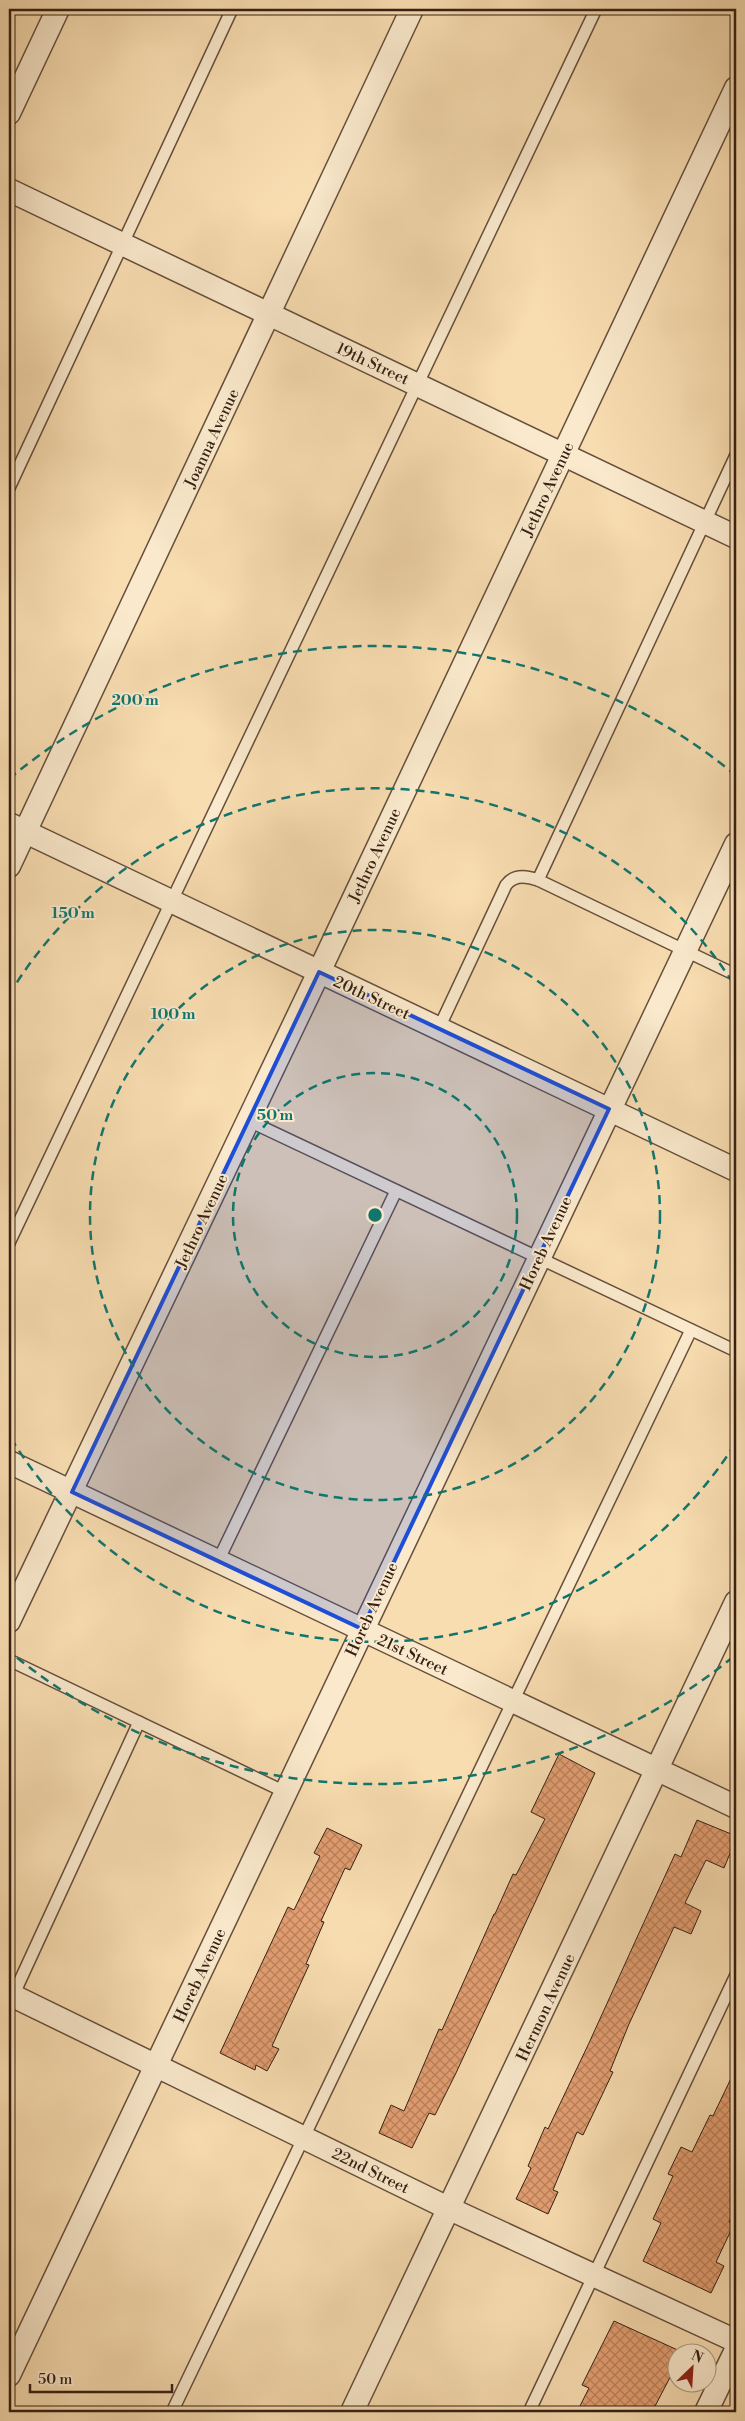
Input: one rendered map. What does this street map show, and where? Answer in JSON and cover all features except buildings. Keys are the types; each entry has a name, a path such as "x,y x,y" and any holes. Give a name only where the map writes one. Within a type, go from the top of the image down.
{"street":[{"path":"9,113 58,9"},
{"name":"Joanna Avenue","path":"9,866 17,828 269,313 412,9"},
{"name":"Jethro Avenue","path":"9,1621 319,972 736,88"},
{"name":"19th Street","path":"9,190 564,453 736,537"},
{"name":"20th Street","path":"17,828 736,1170"},
{"name":"Horeb Avenue","path":"9,2375 736,844"},
{"name":"21st Street","path":"9,1462 736,1807"},
{"name":"Hermon Avenue","path":"352,2412 450,2209 736,1602"},
{"name":"22nd Street","path":"10,1998 157,2065 450,2209 736,2341"},
{"path":"706,2412 736,2350"}],"lane":[{"path":"9,488 232,9"},
{"path":"9,1242 596,9"},
{"path":"538,880 736,455"},
{"path":"438,1028 506,885 511,880 521,876 538,880 736,975"},
{"path":"248,1121 736,1351"},
{"path":"218,1561 396,1191"},
{"path":"172,2412 690,1330"},
{"path":"9,1660 285,1792"},
{"path":"10,1998 139,1722"},
{"path":"530,2412 736,1975"}],"highlighted area":[{"path":"319,972 609,1109 362,1629 72,1492"}]}
